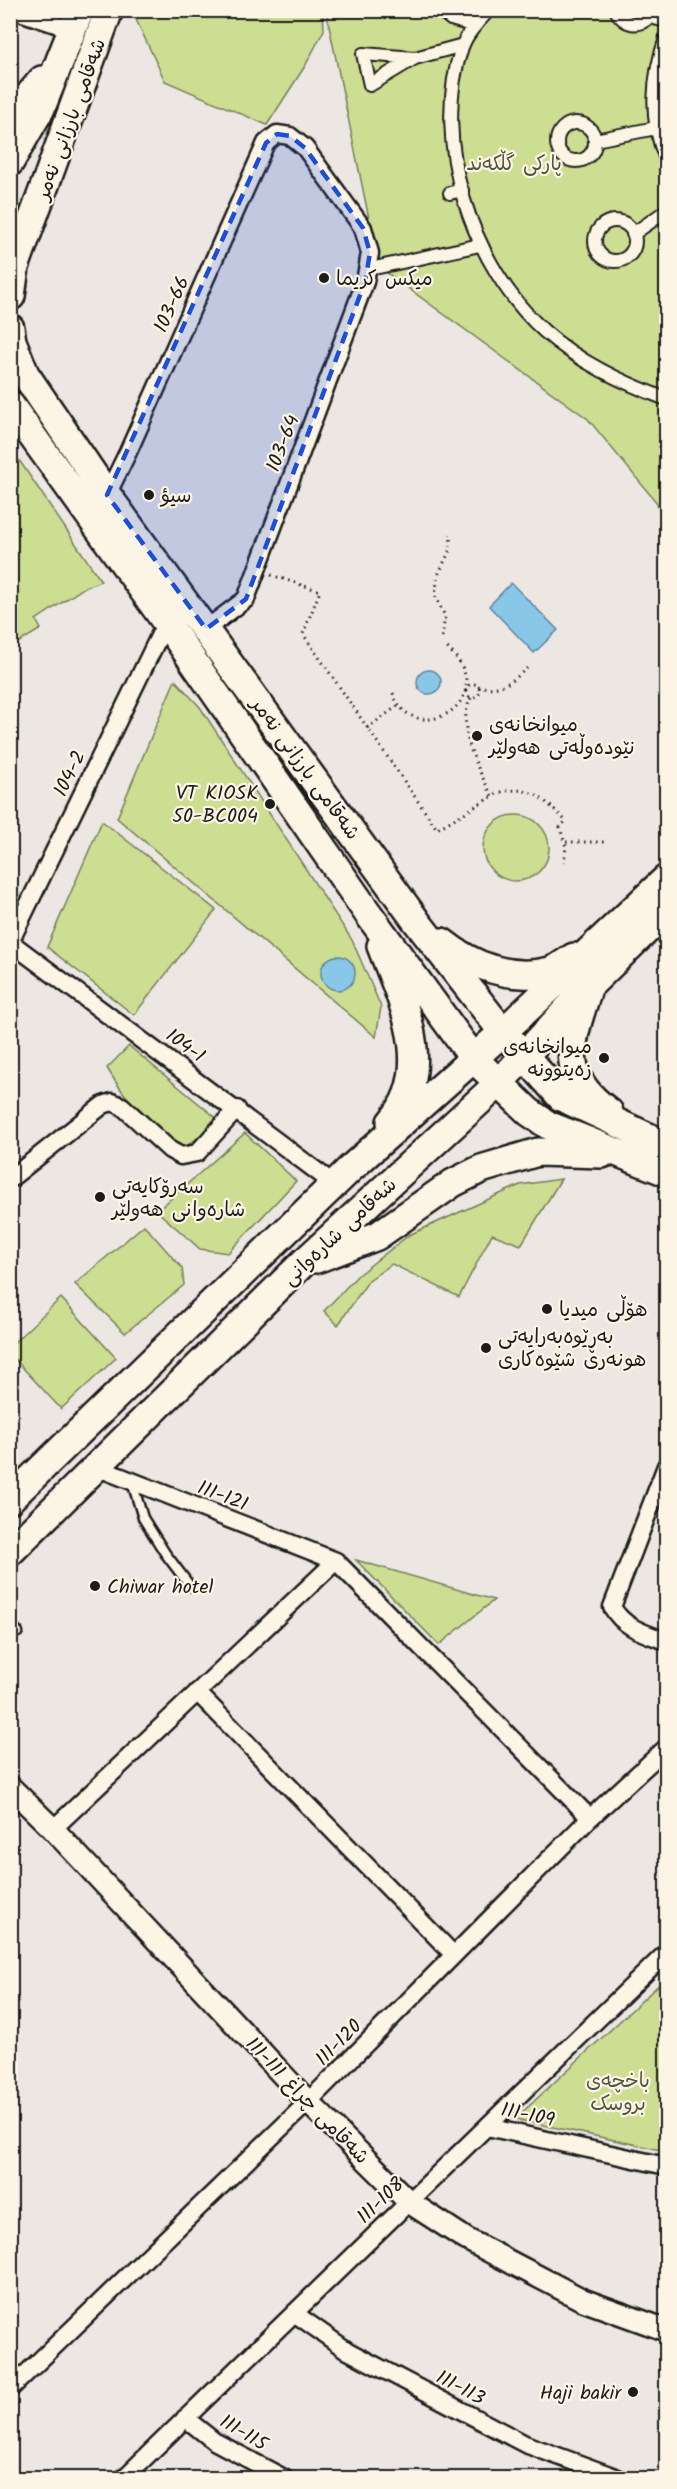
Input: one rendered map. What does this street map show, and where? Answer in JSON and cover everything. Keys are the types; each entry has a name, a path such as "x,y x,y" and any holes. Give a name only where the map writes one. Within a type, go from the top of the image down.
{"main road":[{"name":"شەقامی بارزانی نەمر","path":"10,303 15,267 110,10"},
{"path":"10,118 39,84 77,20"},
{"name":"شەقامی بارزانی نەمر","path":"10,162 40,108 77,20"},
{"path":"24,244 20,293 24,320 35,358 77,452"},
{"name":"شەقامی بارزانی نەمر","path":"10,328 12,341 25,374 77,452 417,922 523,1058 561,1097 634,1145 666,1172"},
{"name":"شەقامی بارزانی نەمر","path":"10,405 166,621 367,912 474,1059 528,1112 548,1125 634,1145 666,1145"},
{"name":"شەقامی شارەوانی","path":"10,1499 342,1176 449,1078 474,1059 666,879"},
{"name":"شەقامی شارەوانی","path":"10,1552 303,1263 498,1084 589,986 666,911"},
{"path":"342,1176 401,1111 414,1065 414,1046 408,1018 367,912"},
{"path":"417,922 460,957 483,967 506,972 529,974 550,971 601,941"},
{"path":"589,986 572,1047 574,1072 585,1091 634,1145"},
{"path":"303,1263 377,1236 453,1183 481,1169 538,1152 586,1152 634,1145"}],"street":[{"path":"14,10 77,20"},
{"path":"441,10 451,19 475,26"},
{"path":"489,10 463,45 452,114 456,192 480,245 510,292 543,330 582,360 624,382 666,399"},
{"path":"616,10 620,18 632,24 645,22 652,14 666,21"},
{"path":"666,38 657,68 654,92 656,128 666,159"},
{"path":"415,58 463,45"},
{"path":"595,140 656,128"},
{"name":"103-64","path":"206,628 246,599 365,282 370,253 363,228 305,148 290,136 278,134"},
{"name":"103-66","path":"107,495 266,143 278,134"},
{"path":"633,234 666,211"},
{"path":"379,267 480,245"},
{"name":"104-2","path":"11,942 166,621"},
{"name":"104-1","path":"11,942 237,1109 342,1176"},
{"path":"10,1179 103,1105 112,1102 122,1106 170,1150 181,1156 197,1153 237,1109"},
{"path":"666,1466 612,1607 619,1619 630,1628 666,1641"},
{"name":"111-121","path":"96,1467 336,1561"},
{"path":"53,1829 336,1561 590,1818"},
{"path":"197,1692 454,1955"},
{"name":"111-120","path":"10,2389 308,2102 590,1818 666,1748"},
{"name":"شەقامی چراغ 111-111","path":"10,1787 53,1829 308,2102 409,2202 466,2239 583,2300 666,2330"},
{"name":"111-108","path":"124,2478 666,1953"},
{"name":"111-109","path":"487,2127 666,2166"},
{"name":"111-113","path":"294,2313 348,2351 525,2444 618,2478"},
{"name":"111-115","path":"185,2418 214,2440 284,2478"}],"lane":[{"path":"132,1482 143,1518 165,1553 190,1586"},
{"path":"10,1623 18,1632"}],"path":[{"path":"441,638 445,616 435,596 438,575 450,550 451,534"},
{"path":"257,570 320,591 303,634 437,829 492,796 507,790 517,790 540,796 566,821 560,827 565,842 564,862"},
{"path":"445,646 459,659 465,670 466,688 471,698"},
{"path":"393,693 399,705 412,715 433,720 450,713 459,704 466,688 472,684 492,688 506,685 527,668"},
{"path":"478,686 479,694 471,698 465,717 475,760 492,796"},
{"path":"367,728 399,705"},
{"path":"565,842 606,842"}],"highlighted area":[{"path":"277,134 290,136 305,148 363,228 370,253 365,282 246,599 206,629 107,495 266,143"}],"green space":[{"path":"132,11 323,11 324,30 305,66 267,125 165,81"},
{"name":"پارکی گڵکەند","path":"326,11 666,11 666,542 657,503 588,419 379,267"},
{"path":"19,460 101,581 85,587 36,620 41,629 11,647 10,468"},
{"path":"175,680 200,707 352,940 381,1007 376,1037 117,818"},
{"path":"510,815 522,815 534,820 544,830 549,848 547,861 534,876 522,881 510,881 498,876 488,866 483,854 483,842 488,830 498,820"},
{"path":"102,821 216,910 134,1015 47,947"},
{"path":"129,1046 220,1121 184,1148 150,1123 122,1091 107,1068"},
{"path":"245,1133 296,1181 228,1253 200,1249 157,1211"},
{"path":"561,1179 521,1245 492,1234 459,1297 392,1264 369,1280 338,1325 324,1311 358,1275 409,1235 520,1185"},
{"path":"144,1225 182,1268 184,1285 125,1333 75,1284"},
{"path":"61,1298 116,1358 61,1409 10,1354 11,1345"},
{"path":"356,1560 494,1600 439,1645"},
{"name":"باخچەی بروسک","path":"666,1978 666,2151 515,2119"}],"water":[{"path":"511,583 558,630 534,653 489,606"},
{"path":"429,670 434,671 440,677 440,687 434,693 429,694 424,693 418,687 417,682 418,677 424,671"},
{"path":"338,956 350,961 355,973 350,985 338,990 326,985 321,973 326,961"}],"place":[{"name":"ميكس كريما","path":"324,278"},
{"name":"سيؤ","path":"149,495"},
{"name":"میوانخانەی نێودەوڵەتی هەولێر","path":"477,736"},
{"name":"VT KIOSK 50-BC004","path":"270,804"},
{"name":"میوانخانەی زەیتوونە","path":"604,1058"},
{"name":"سەرۆکایەتی شارەوانی هەولێر","path":"100,1197"},
{"name":"هۆڵی میدیا","path":"547,1309"},
{"name":"بەڕێوەبەرایەتی هونەری شێوەکاری","path":"486,1348"},
{"name":"Chiwar hotel","path":"95,1586"},
{"name":"Haji bakir","path":"633,2392"}]}
